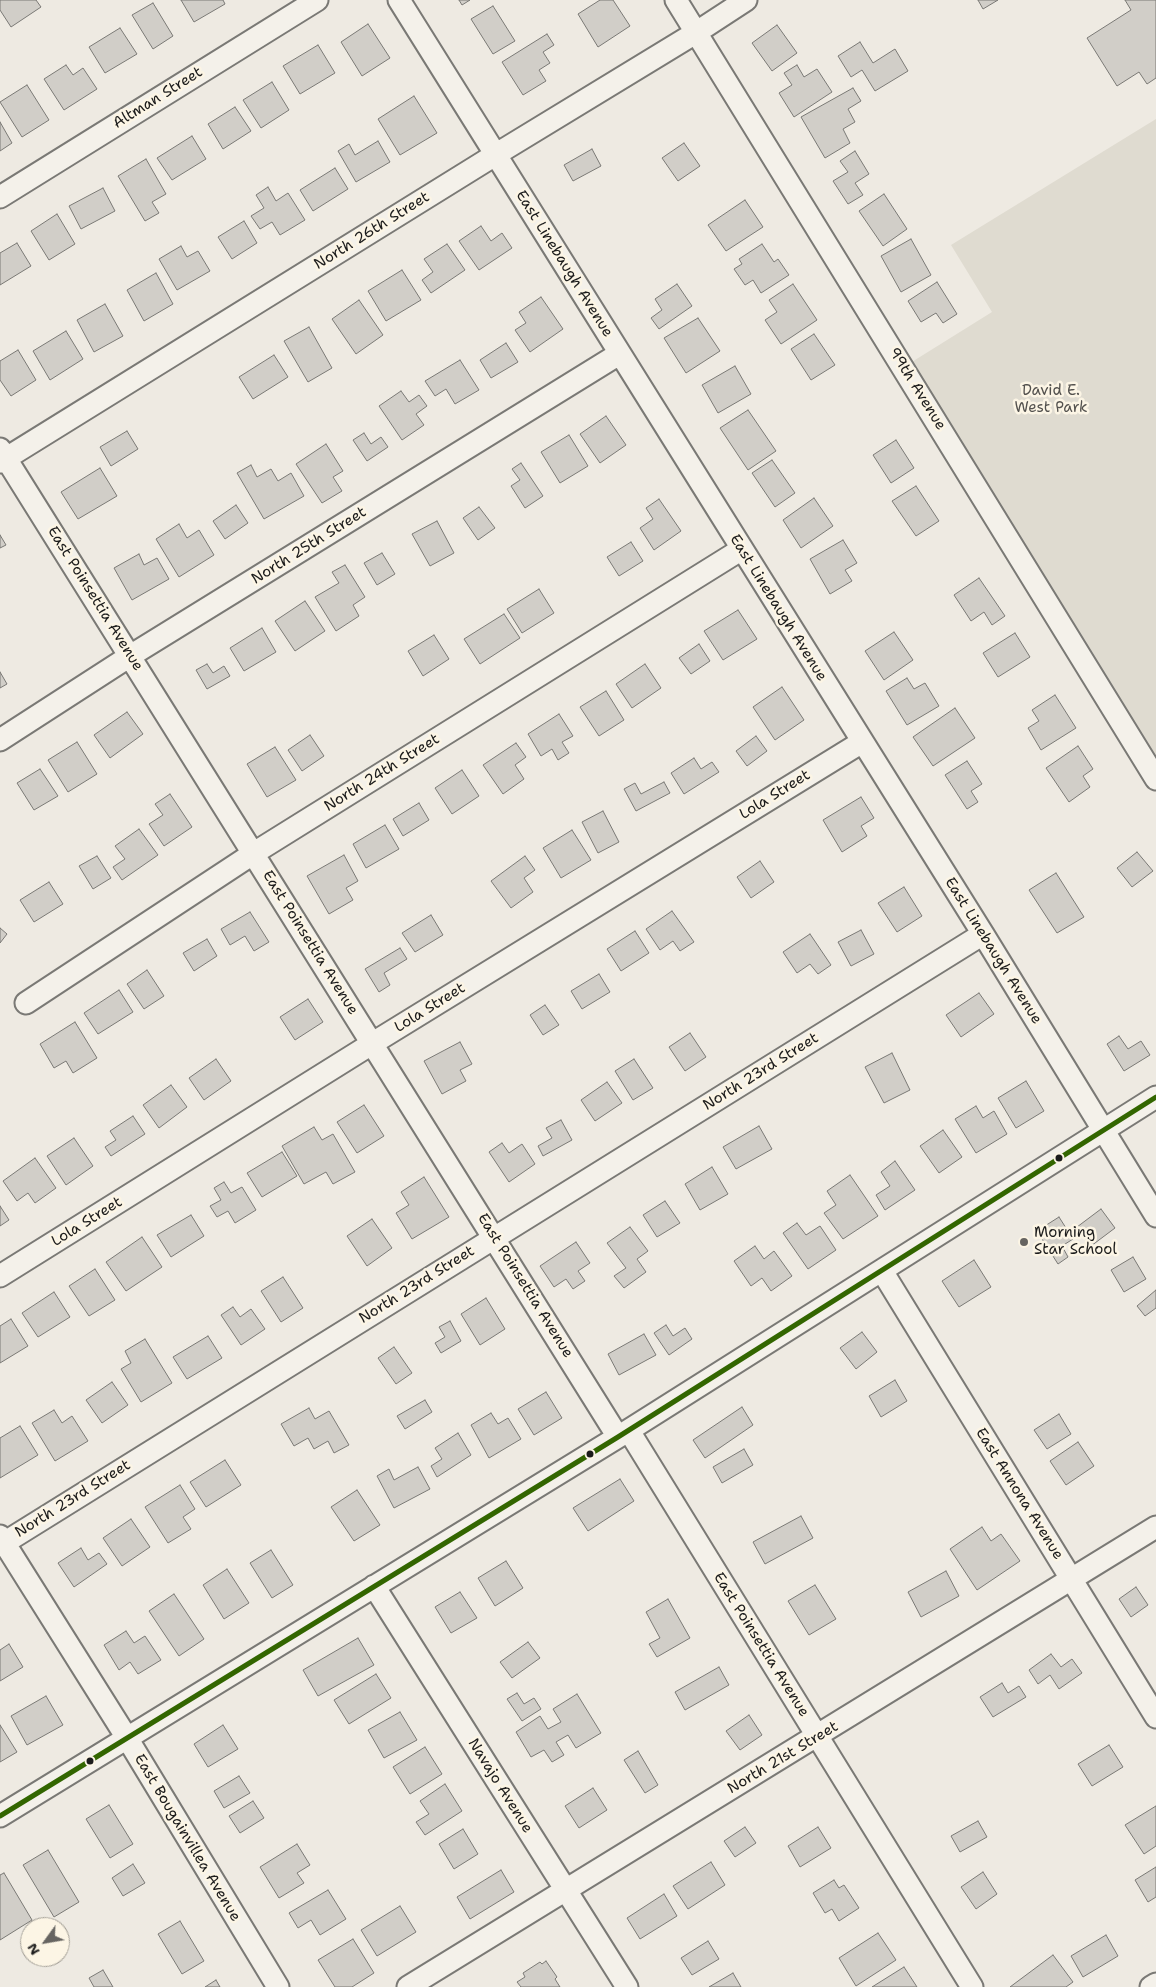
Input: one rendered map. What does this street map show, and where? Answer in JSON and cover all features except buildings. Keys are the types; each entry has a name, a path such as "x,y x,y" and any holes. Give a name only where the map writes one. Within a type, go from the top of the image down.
{"street":[{"name":"Altman Street","path":"0,197 317,0"},
{"name":"East Linebaugh Avenue","path":"399,0 983,934 1156,1216"},
{"name":"99th Avenue","path":"676,0 1156,779"},
{"name":"North 26th Street","path":"2,457 697,32 746,0"},
{"name":"North 25th Street","path":"0,740 130,656 619,354"},
{"name":"East Poinsettia Avenue","path":"2,457 130,656 495,1237 818,1737 972,1987"},
{"name":"North 24th Street","path":"26,1002 254,853 742,549"},
{"name":"Lola Street","path":"0,1276 373,1043 862,742"},
{"name":"North 23rd Street","path":"2,1539 495,1237 983,934"},
{"path":"0,1816 624,1434 1156,1098"},
{"name":"East Annona Avenue","path":"882,1271 1156,1717"},
{"name":"North 21st Street","path":"408,1987 565,1889 818,1737 1156,1527"},
{"name":"East Bougainvillea Avenue","path":"2,1539 127,1738 278,1987"},
{"name":"Navajo Avenue","path":"374,1586 627,1987"},
{"path":"1151,1987 1156,1984"}],"green space":[{"name":"David E. West Park","path":"1156,119 1156,770 907,365 992,312 951,245"}],"transit line":[{"path":"0,1816 618,1437 1156,1097"}],"place":[{"name":"Morning Star School","path":"1024,1242"}]}
